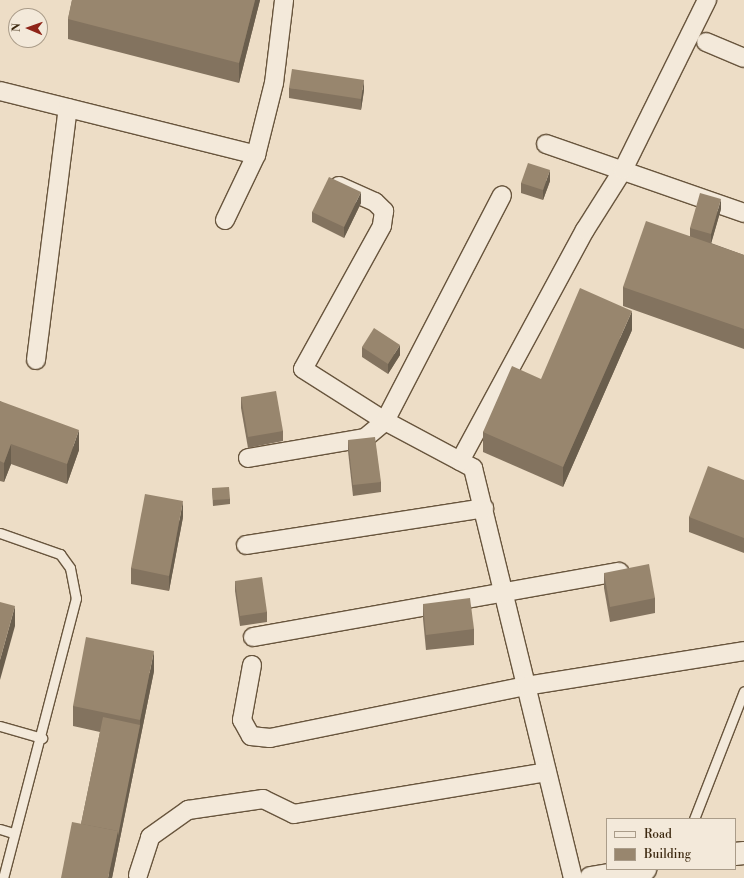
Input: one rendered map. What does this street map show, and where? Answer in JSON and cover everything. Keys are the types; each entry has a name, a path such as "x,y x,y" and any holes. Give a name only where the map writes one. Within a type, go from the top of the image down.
{"street":[{"path":"225,220 256,155 274,83 284,0"},
{"path":"460,461 585,230 622,170 707,0"},
{"path":"706,42 744,58"},
{"path":"0,91 256,155"},
{"path":"36,360 68,108"},
{"path":"546,144 744,213"},
{"path":"339,186 375,202 384,211 382,226 303,369 385,421 473,468 484,508 573,878"},
{"path":"248,458 365,438 385,421 502,195"},
{"path":"246,545 484,508"},
{"path":"253,637 504,595 619,572"},
{"path":"252,665 242,720 251,736 270,738 526,686 744,650"},
{"path":"138,875 150,837 188,810 263,799 294,814 547,772"},
{"path":"591,878 639,870"}],"lane":[{"path":"0,533 60,554 74,581 76,598 42,738 13,833 3,878"},
{"path":"694,818 744,691"},
{"path":"0,726 42,738"},
{"path":"0,829 13,833"}],"building":[{"path":"72,0 255,0 239,63 68,19"},
{"path":"292,69 364,80 361,99 289,88"},
{"path":"528,163 550,170 543,190 521,183"},
{"path":"329,177 361,192 344,227 312,212"},
{"path":"700,193 721,199 711,234 690,228"},
{"path":"646,221 744,255 744,329 623,287"},
{"path":"580,288 632,311 563,467 483,432 512,366 541,379"},
{"path":"374,328 400,345 388,364 362,347"},
{"path":"276,391 283,431 248,437 241,397"},
{"path":"0,401 79,430 67,464 11,444 4,463 0,461"},
{"path":"375,437 381,482 353,485 348,440"},
{"path":"708,466 744,480 744,538 689,517"},
{"path":"229,487 230,499 213,500 212,488"},
{"path":"145,494 183,501 169,576 131,568"},
{"path":"649,564 655,598 610,607 604,573"},
{"path":"262,577 267,612 240,616 235,581"},
{"path":"470,598 474,629 426,635 423,604"},
{"path":"0,602 15,606 0,660"},
{"path":"86,637 154,651 140,720 73,706"},
{"path":"103,717 140,725 118,836 118,831 81,824"},
{"path":"72,822 118,831 108,878 61,878"}]}
